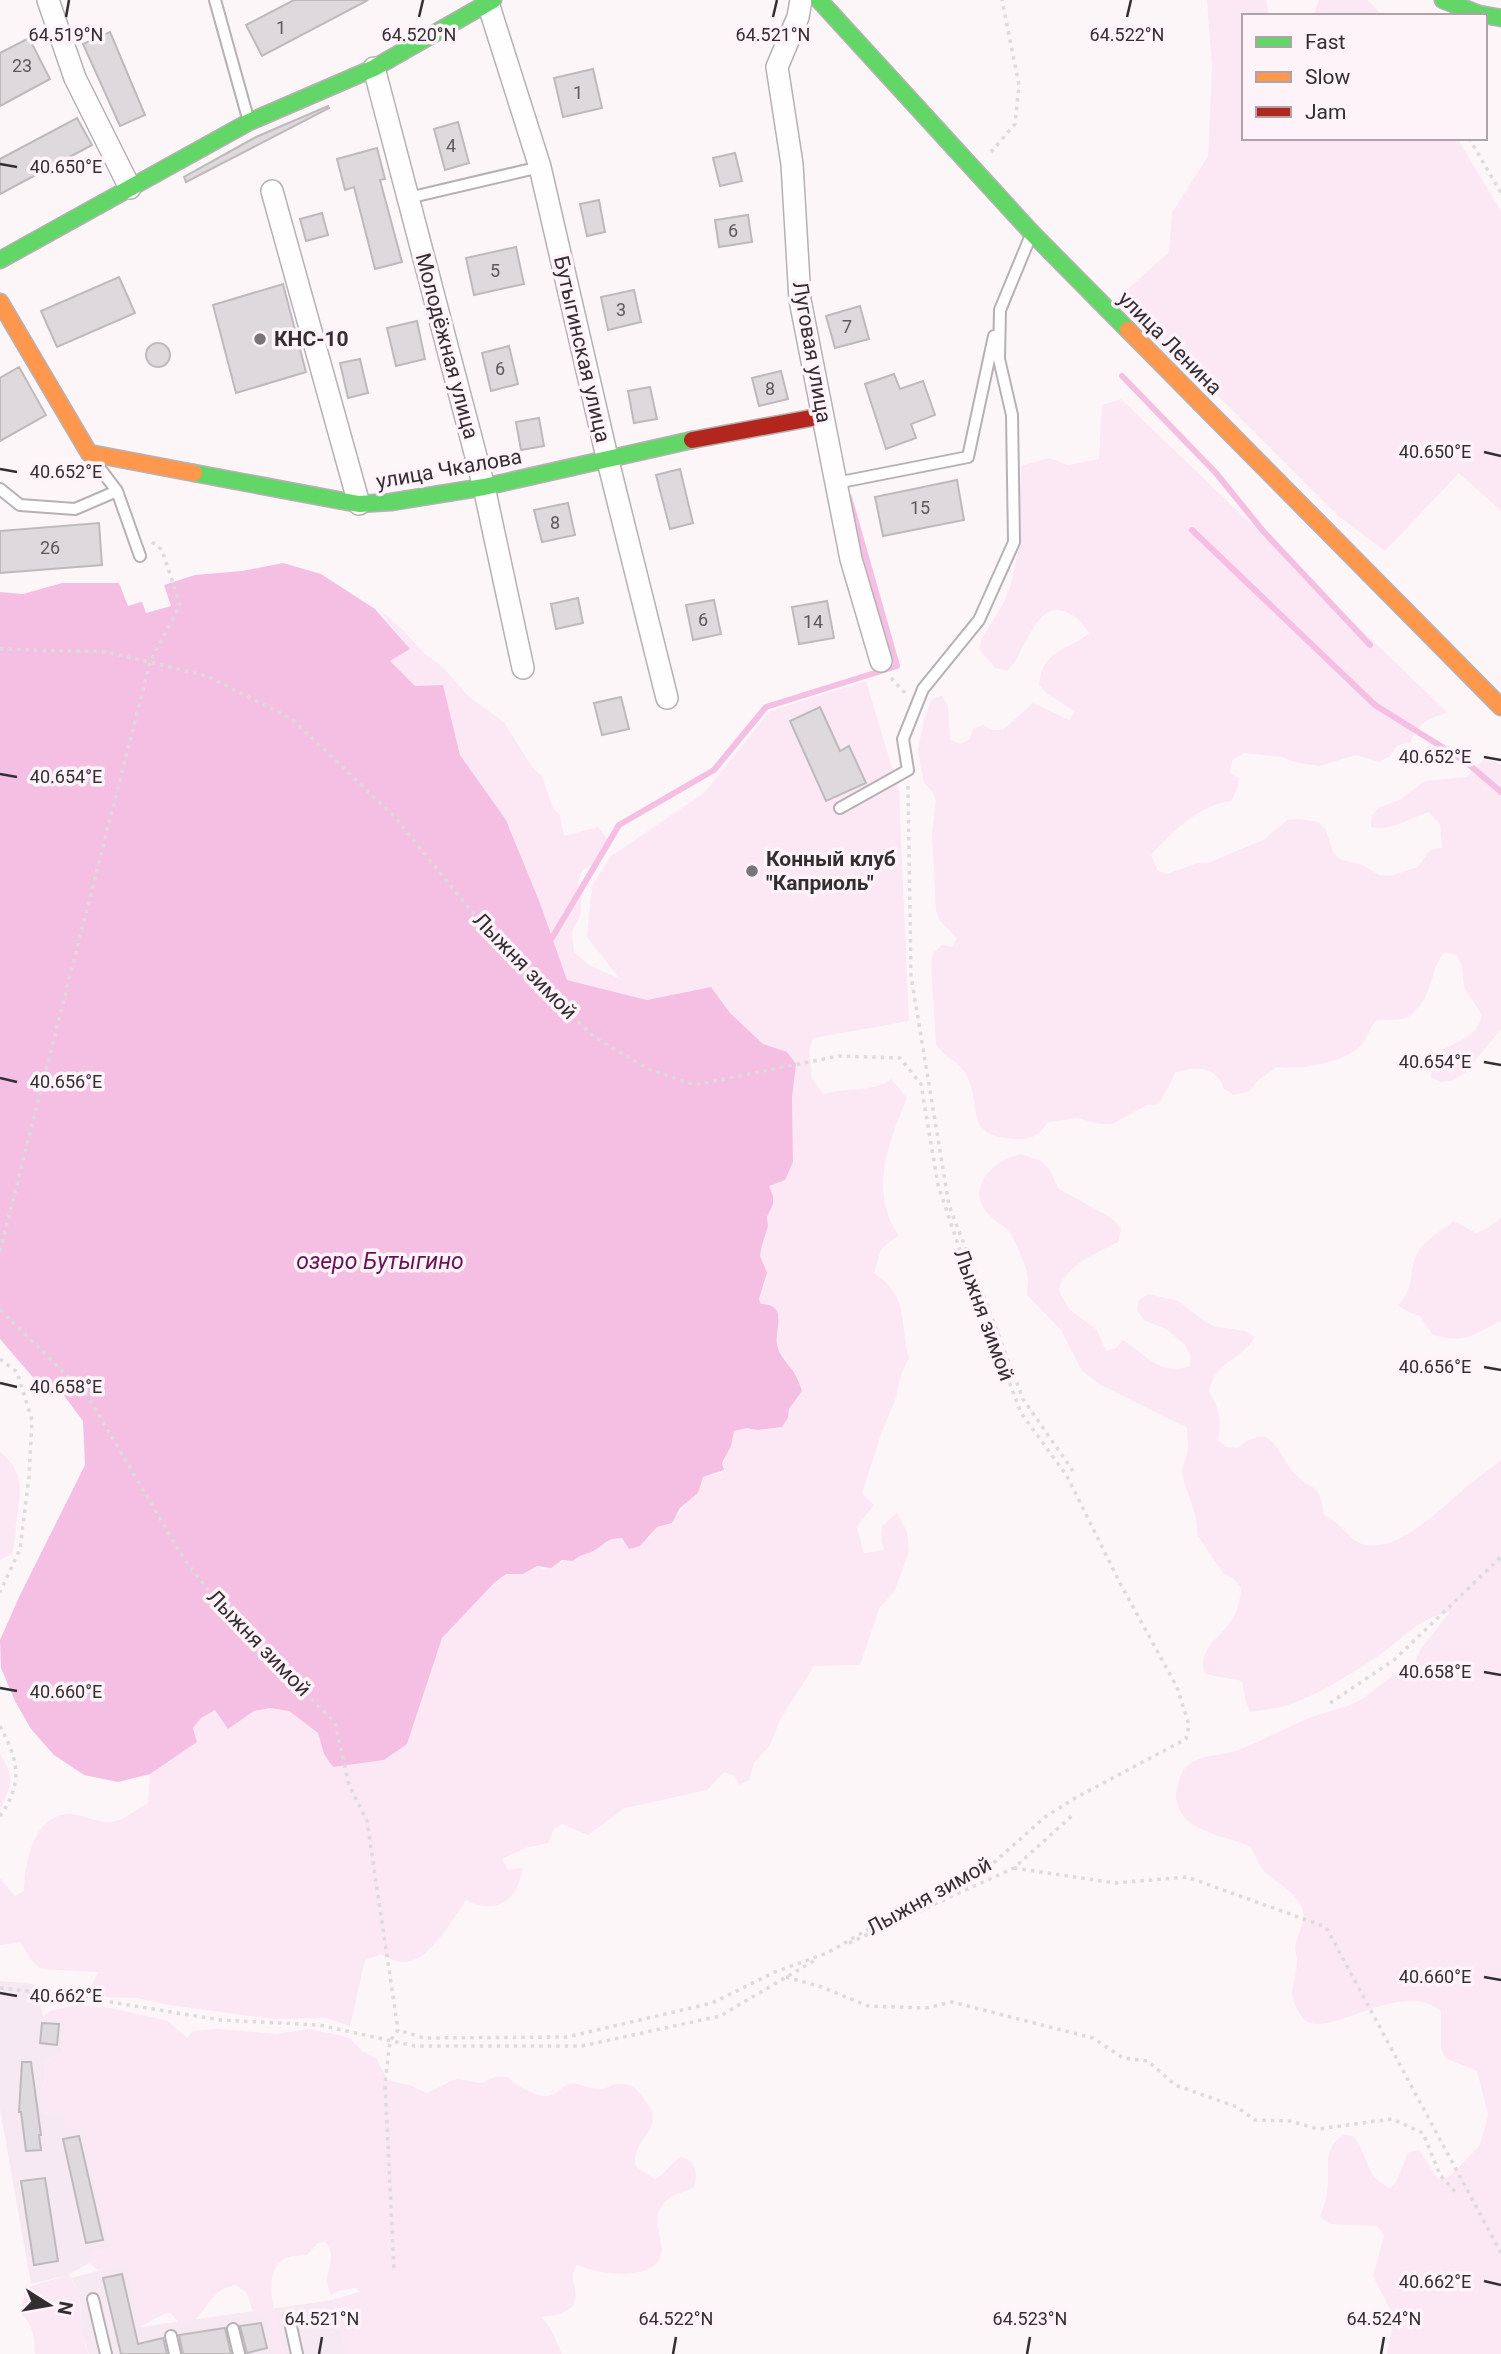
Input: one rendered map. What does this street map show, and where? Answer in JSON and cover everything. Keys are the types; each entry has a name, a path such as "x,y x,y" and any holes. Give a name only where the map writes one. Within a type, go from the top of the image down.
{"street":[{"path":"48,0 75,78 130,188"},
{"name":"Луговая улица","path":"802,0 778,67 792,164 800,300 851,559 881,661"},
{"name":"улица Ленина","path":"818,0 1032,233 1501,707"},
{"path":"1443,0 1479,14"},
{"path":"0,260 249,122 374,68 490,1"},
{"name":"Бутыгинская улица","path":"490,1 540,167 607,457 667,698"},
{"name":"Молодёжная улица","path":"374,68 484,487 523,668"},
{"path":"272,191 359,504"},
{"path":"3,313 89,453"},
{"name":"улица Чкалова","path":"89,453 359,504 399,503 484,487 607,457 822,416"}],"lane":[{"path":"215,0 249,122"},
{"path":"408,198 540,167"},
{"path":"836,483 968,457 1000,310 1032,233"},
{"path":"840,808 908,770 903,739 923,689 979,620 1014,542 1012,415 999,359 1000,310"},
{"path":"89,453 117,491 140,556"},
{"path":"0,489 20,505 75,509 117,491"},
{"path":"93,2300 106,2354"},
{"path":"289,2317 297,2354"},
{"path":"233,2329 239,2354"},
{"path":"171,2336 175,2354"}],"path":[{"path":"976,171 1015,124 1019,85 1002,0"},
{"path":"1470,140 1501,193"},
{"path":"0,1251 150,662 180,605 162,550 128,523"},
{"name":"Лыжня зимой","path":"0,649 107,652 150,662 207,676 292,719 395,817 490,934 594,1037 648,1069 694,1085 839,1056 901,1058 921,1084 938,1185 1021,1413 1067,1476 1177,1687 1189,1725 1186,1740 1075,1798 1045,1817 989,1867 901,1910 827,1953 775,1972 712,2003 567,2036 424,2038 398,2030 366,1821 349,1784 335,1723 226,1613 184,1559 87,1395 0,1310"},
{"path":"908,770 911,976 949,1205 1023,1399 1073,1471"},
{"path":"0,1359 17,1372 32,1420 29,1477 20,1549 0,1592"},
{"path":"1330,1703 1394,1660 1501,1557"},
{"path":"0,1726 18,1768 11,1800 0,1816"},
{"path":"0,1988 80,1997 220,2020 319,2025 415,2046 582,2046 720,2016 827,1953 1014,1868 1075,1812"},
{"path":"1014,1868 1115,1883 1187,1877 1326,1927 1501,2253"},
{"path":"786,1977 822,1987 868,2006 926,2008 952,2002 1093,2038 1123,2058 1148,2061 1175,2085 1237,2107 1255,2120 1290,2121 1318,2129 1392,2119 1423,2133 1440,2175 1458,2195"},
{"path":"394,2269 385,2083 390,2041 398,2030"}],"shaded area":[{"path":"1207,0 1266,0 1269,14 1242,14 1242,140 1458,140 1501,211 1501,511 1459,473 1385,551 1338,516 1119,297 1169,252 1172,213 1208,156 1212,67"},
{"path":"1319,0 1367,0 1381,14 1314,14"},
{"path":"1121,399 1448,713 1424,722 1410,743 1398,745 1390,756 1379,762 1356,755 1319,766 1282,757 1243,753 1232,761 1230,773 1239,778 1231,801 1197,814 1168,837 1151,855 1158,871 1167,874 1198,863 1208,863 1263,840 1287,820 1298,819 1319,822 1326,830 1333,852 1341,860 1361,864 1379,875 1390,876 1418,867 1430,850 1442,848 1440,825 1429,812 1386,828 1371,827 1372,816 1378,808 1399,800 1425,781 1467,777 1483,760 1501,765 1501,1029 1465,1073 1454,1080 1441,1082 1431,1077 1433,1056 1475,1030 1482,1015 1464,987 1462,966 1457,955 1445,952 1437,965 1428,992 1413,1014 1400,1019 1375,1021 1363,1043 1345,1056 1309,1066 1277,1067 1257,1081 1250,1091 1234,1095 1224,1089 1221,1081 1211,1072 1191,1069 1176,1072 1159,1104 1147,1105 1112,1124 1077,1118 1048,1122 1038,1134 1022,1139 999,1137 987,1132 976,1116 970,1082 958,1064 936,1044 931,964 933,953 942,945 952,947 957,938 940,921 936,911 932,833 936,801 932,791 924,783 918,750 924,719 932,699 942,696 948,705 950,740 961,744 970,739 973,729 983,725 993,730 1003,730 1033,703 1069,720 1075,712 1046,693 1039,684 1041,672 1051,657 1089,633 1072,615 1054,610 1045,614 1007,671 995,668 979,649 982,638 1003,604 1011,584 1018,552 1021,466 1049,458 1068,465 1099,459 1102,405"},
{"path":"378,608 425,654 443,667 469,697 504,722 532,767 542,776 553,808 560,816 564,836 598,827 610,842 593,864 582,871 578,883 581,914 572,931 574,952 589,965 620,979 587,937 592,886 611,856 704,793 770,711 866,681 899,791 909,1021 813,1038 809,1050 812,1079 824,1094 868,1088 891,1079 907,1098 888,1149 883,1185 890,1219 899,1235 881,1249 874,1273 893,1291 898,1301 909,1358 862,1493 874,1505 857,1527 864,1553 884,1550 881,1541 882,1526 897,1513 907,1532 909,1551 895,1590 879,1609 860,1665 814,1666 780,1720 770,1745 754,1763 749,1780 739,1785 735,1776 724,1772 707,1790 625,1808 588,1835 562,1824 554,1829 548,1843 525,1848 502,1859 508,1870 523,1868 516,1890 506,1901 486,1906 466,1900 437,1941 418,1958 407,1962 396,1961 381,1954 365,1960 350,2026 326,2018 273,2019 137,1998 106,1997 91,1986 99,1972 41,1969 31,1960 20,1942 0,1945 0,1878 15,1896 24,1891 26,1867 34,1842 48,1822 58,1816 71,1814 109,1822 124,1818 148,1803 150,1774 197,1742 193,1728 201,1718 216,1710 228,1729 254,1711 270,1708 289,1711 318,1733 324,1754 334,1766 384,1760 407,1744 442,1638 494,1583 506,1574 523,1574 537,1566 544,1569 592,1551 611,1540 622,1538 626,1542 649,1538 657,1527 678,1514 703,1477 722,1473 733,1431 747,1427 758,1430 782,1427 788,1418 789,1409 802,1391 797,1376 777,1347 779,1317 761,1304 759,1299 766,1280 760,1256 768,1226 767,1217 773,1204 773,1196 768,1186 793,1162 792,1098 796,1064 787,1052 763,1044 730,1013 711,987 647,1000 567,980 540,903 506,820 460,755 443,686 415,686 389,661 409,649"},
{"path":"1021,1154 1041,1161 1049,1169 1059,1189 1106,1215 1115,1221 1121,1230 1118,1242 1084,1260 1063,1280 1058,1289 1069,1309 1097,1330 1106,1351 1116,1348 1123,1340 1154,1363 1171,1369 1190,1366 1190,1355 1184,1344 1166,1329 1144,1320 1137,1310 1139,1300 1148,1294 1178,1301 1214,1326 1245,1331 1255,1337 1243,1351 1222,1367 1212,1381 1209,1392 1219,1415 1218,1440 1226,1447 1238,1448 1259,1437 1272,1442 1294,1473 1320,1496 1324,1515 1357,1542 1376,1545 1406,1535 1421,1526 1501,1460 1501,2354 1387,2354 1394,2317 1373,2276 1384,2235 1377,2226 1330,2224 1320,2217 1327,2194 1329,2155 1331,2148 1343,2135 1353,2136 1375,2177 1390,2188 1409,2152 1419,2150 1438,2179 1447,2178 1455,2171 1479,2146 1488,2114 1477,2071 1445,2058 1441,2048 1441,2011 1424,2002 1404,2001 1384,2005 1325,2023 1311,2023 1301,2016 1292,1993 1297,1959 1295,1949 1303,1919 1299,1902 1264,1871 1251,1847 1195,1825 1179,1809 1176,1797 1182,1773 1192,1763 1236,1751 1304,1720 1350,1705 1396,1674 1413,1667 1420,1650 1450,1612 1420,1624 1378,1656 1334,1684 1283,1706 1250,1712 1242,1681 1205,1674 1204,1658 1210,1645 1233,1617 1241,1588 1234,1579 1223,1573 1198,1536 1195,1514 1182,1471 1188,1449 1187,1428 1101,1385 1082,1371 1061,1330 1027,1295 1027,1273 1014,1241 1010,1233 986,1211 980,1197 980,1188 988,1172 1004,1160"},
{"path":"1501,1218 1501,1321 1469,1337 1454,1339 1433,1335 1420,1316 1398,1305 1409,1288 1413,1266 1421,1247 1454,1221 1476,1233"},
{"path":"0,1452 18,1476 20,1494 13,1551 11,1555 0,1560"},
{"path":"0,1754 8,1770 10,1782 0,1811"},
{"path":"0,1981 36,1984 43,2017 65,2018 62,2054 44,2060 46,2077 40,2093 44,2114 63,2113 82,2127 111,2249 90,2252 89,2263 68,2275 31,2284 0,2109"},
{"path":"76,2005 110,2008 168,2021 187,2038 193,2031 218,2029 276,2034 309,2029 343,2036 377,2059 387,2080 427,2093 456,2079 483,2083 501,2077 508,2077 525,2090 546,2096 553,2095 569,2084 597,2089 616,2084 631,2086 638,2091 653,2114 653,2122 636,2152 635,2166 655,2179 681,2157 690,2161 695,2168 694,2187 673,2196 659,2210 657,2224 661,2255 648,2269 626,2274 591,2270 577,2265 573,2275 573,2306 561,2314 541,2317 551,2330 562,2354 344,2354 333,2299 361,2292 355,2288 332,2295 327,2282 331,2255 325,2242 318,2243 307,2255 289,2257 278,2265 273,2276 274,2307 285,2354 274,2354 268,2321 262,2316 255,2316 247,2295 235,2285 219,2292 188,2326 181,2325 170,2313 140,2327 127,2265 99,2271 89,2263 89,2252 111,2249 82,2127 65,2128 63,2113 44,2114 40,2093 46,2077 44,2060 62,2054 65,2018 43,2017 50,2011"},
{"path":"127,2264 141,2327 333,2300 345,2354 89,2354 82,2334 80,2301 71,2278"},
{"path":"68,2275 78,2295 82,2336 89,2354 35,2354 31,2327 21,2314 25,2288"}],"water":[{"name":"озеро Бутыгино","path":"283,563 321,574 375,609 410,649 390,661 415,686 443,685 460,755 506,820 540,903 567,980 647,1000 711,987 730,1013 763,1044 787,1052 796,1064 792,1098 793,1162 785,1180 769,1186 773,1204 767,1217 768,1226 760,1256 767,1273 759,1299 761,1304 770,1306 778,1314 778,1348 802,1391 789,1409 788,1418 782,1427 734,1431 731,1446 722,1463 724,1470 703,1477 698,1493 680,1508 672,1523 657,1527 640,1546 629,1549 622,1538 612,1539 573,1561 562,1560 551,1568 537,1566 523,1574 506,1574 494,1583 442,1638 407,1744 384,1760 333,1767 324,1754 318,1733 289,1711 270,1708 254,1711 228,1729 215,1710 201,1718 193,1728 197,1742 150,1774 118,1782 84,1775 54,1755 31,1729 1,1668 0,1640 85,1465 83,1421 62,1393 37,1382 0,1339 0,592 23,594 62,583 119,583 128,606 157,597 155,588 195,575 242,571"}],"pier":[{"path":"163,582 171,606 146,613 141,599 153,595 153,586"}],"building":[{"path":"294,0 368,0 262,56 246,25"},
{"path":"110,32 145,115 120,126 83,44"},
{"path":"29,38 50,79 0,106 0,53"},
{"path":"593,69 602,108 563,117 554,78"},
{"path":"328,106 329,108 186,182 184,177 256,137"},
{"path":"77,118 92,145 0,194 0,159"},
{"path":"458,122 469,163 445,170 434,129"},
{"path":"377,148 385,179 380,180 402,262 375,269 354,187 345,190 337,159"},
{"path":"735,153 742,181 720,186 713,158"},
{"path":"599,200 605,232 587,236 580,204"},
{"path":"322,213 328,235 306,241 300,219"},
{"path":"748,215 752,242 719,247 715,220"},
{"path":"516,247 524,284 474,295 466,258"},
{"path":"119,277 135,313 57,347 41,311"},
{"name":"КНС-10","path":"283,284 306,372 236,393 213,305"},
{"path":"634,290 641,322 608,330 601,297"},
{"path":"860,306 869,339 835,348 826,316"},
{"path":"417,321 425,359 396,366 387,328"},
{"path":"153,343 163,343 170,350 170,360 163,367 153,367 146,360 146,350"},
{"path":"509,346 518,384 491,391 482,353"},
{"path":"360,359 368,393 348,398 340,363"},
{"path":"19,367 46,415 0,441 0,378"},
{"path":"781,371 788,399 759,406 752,378"},
{"path":"894,374 900,389 923,381 935,415 911,424 916,438 886,449 865,384"},
{"path":"650,387 657,419 634,423 628,391"},
{"path":"539,418 544,446 521,450 516,422"},
{"path":"680,469 693,523 670,529 656,475"},
{"path":"957,480 964,520 883,536 875,497"},
{"path":"568,503 575,535 542,542 534,510"},
{"path":"99,523 102,565 0,573 0,531"},
{"path":"578,598 583,623 556,629 551,604"},
{"path":"714,600 721,634 693,640 686,605"},
{"path":"827,601 834,638 799,644 792,607"},
{"path":"621,697 629,729 602,735 594,703"},
{"path":"820,707 840,751 849,746 866,783 826,801 790,721"},
{"path":"42,2023 59,2024 57,2045 40,2043"},
{"path":"22,2062 31,2062 41,2150 26,2151 19,2112"},
{"path":"79,2136 103,2240 86,2243 63,2139"},
{"path":"45,2178 58,2261 34,2265 21,2181"},
{"path":"122,2274 138,2344 163,2338 167,2354 121,2354 103,2278"},
{"path":"261,2323 267,2348 247,2353 240,2326"},
{"path":"225,2328 231,2354 183,2354 179,2335"}],"waterway":[{"path":"1122,376 1216,473 1263,531 1370,645"},
{"path":"552,938 619,825 714,770 766,707 897,666 849,497"},
{"path":"1192,530 1375,705 1466,762 1501,792"}],"traffic: fast":[{"path":"0,260 249,122 374,68 493,0"},
{"path":"819,0 1032,233 1128,330"},
{"path":"1443,0 1479,14"},
{"path":"1487,15 1501,18"},
{"path":"194,473 359,504 391,502 484,487 692,440"}],"traffic: slow":[{"path":"0,302 89,453 194,473"},
{"path":"1128,330 1501,707"}],"traffic: jam":[{"path":"692,440 822,416"}],"place":[{"name":"КНС-10","path":"260,339"},
{"name":"Конный клуб \"Каприоль\"","path":"752,871"}]}
